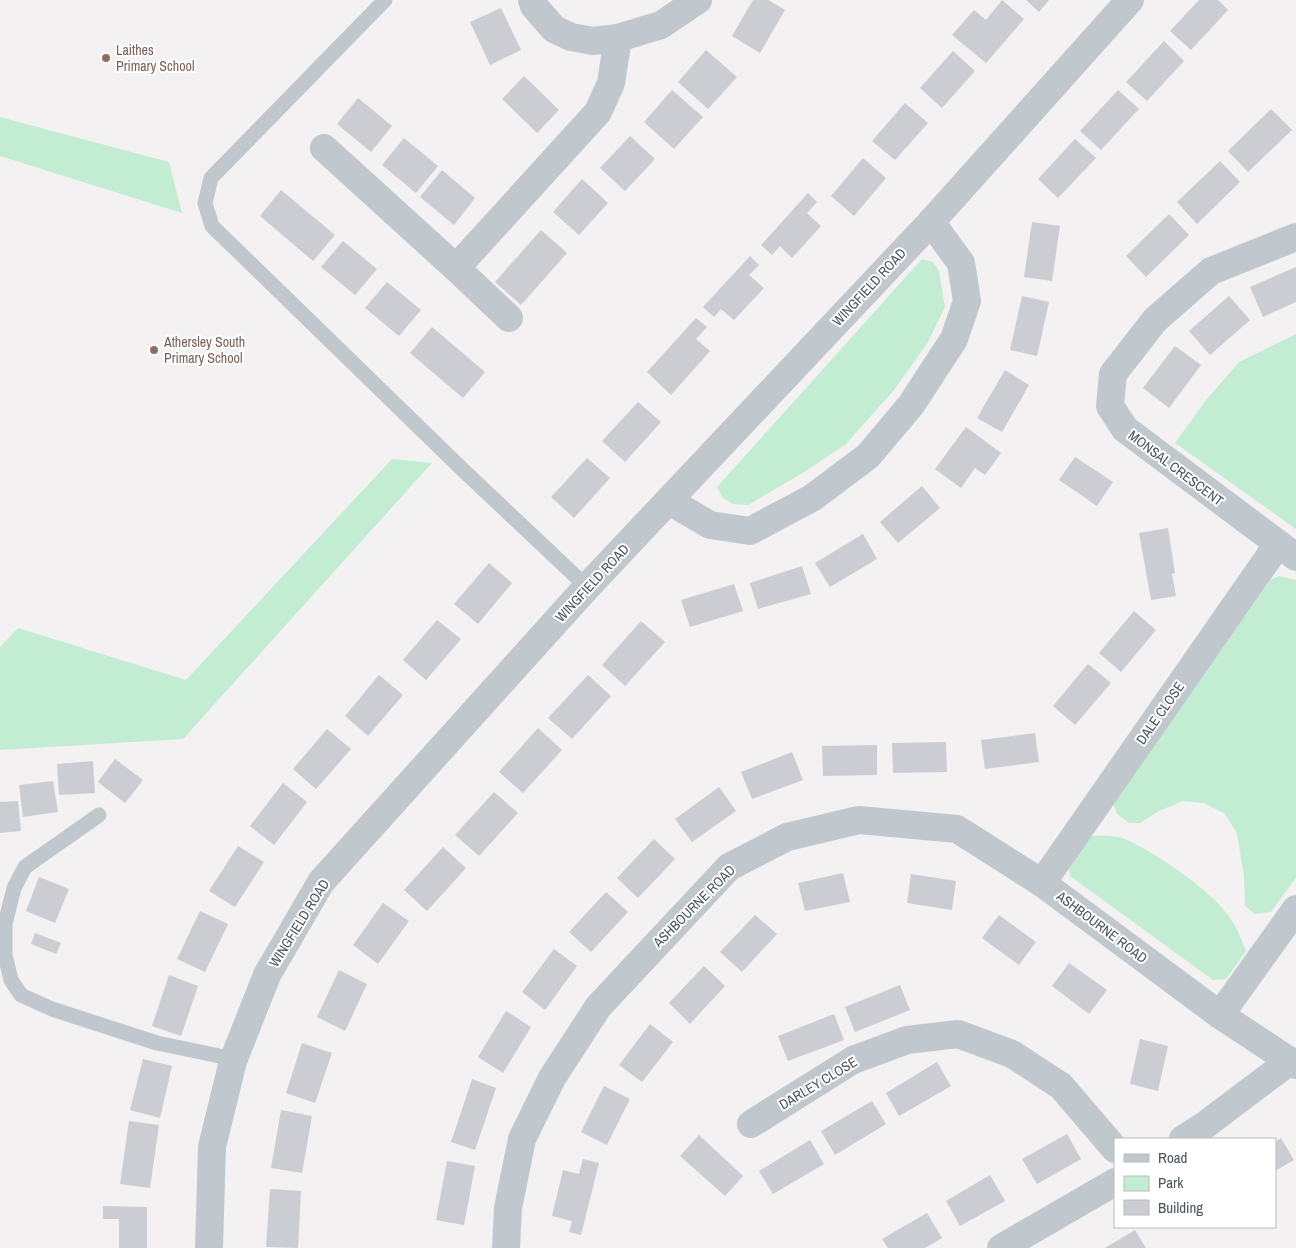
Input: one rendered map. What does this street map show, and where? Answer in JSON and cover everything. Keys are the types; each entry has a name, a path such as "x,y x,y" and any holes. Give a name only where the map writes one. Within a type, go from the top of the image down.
{"street":[{"path":"532,0 534,6 554,29 572,37 593,41 618,38 661,25 698,0"},
{"name":"WINGFIELD ROAD","path":"209,1248 212,1147 234,1059 266,975 321,882 587,586 931,222 1130,0"},
{"path":"456,268 598,112 611,83 618,38"},
{"path":"324,148 509,318"},
{"path":"669,501 710,525 750,531 812,498 868,456 911,404 954,339 966,301 961,263 931,222"},
{"name":"MONSAL CRESCENT","path":"1287,550 1125,429 1110,406 1113,374 1155,320 1211,271 1296,237"},
{"name":"DALE CLOSE","path":"1042,882 1287,550"},
{"name":"ASHBOURNE ROAD","path":"506,1248 508,1208 522,1139 552,1078 598,1007 729,867 788,837 859,820 956,829 1042,882 1220,1014 1293,1063"},
{"path":"1220,1014 1296,909"},
{"name":"DARLEY CLOSE","path":"751,1124 853,1060 908,1040 958,1034 1012,1054 1061,1086 1114,1148"},
{"path":"1185,1138 1293,1063"},
{"path":"1001,1248 1114,1183"}],"lane":[{"path":"385,0 211,178 205,203 212,226 463,470 587,586"},
{"path":"99,815 25,867 14,888 5,924 5,955 11,980 22,995 52,1009 158,1043 234,1059"}],"green space":[{"path":"0,117 169,162 182,213 0,156"},
{"path":"922,259 933,262 939,271 945,307 928,342 894,390 846,444 806,471 748,505 733,504 723,498 717,487"},
{"path":"1296,334 1296,529 1175,443 1207,399 1239,362"},
{"path":"392,459 432,463 183,739 0,750 0,647 18,628 186,680"},
{"path":"1279,576 1296,580 1296,878 1271,912 1255,914 1245,906 1244,877 1237,833 1224,813 1203,803 1183,801 1159,811 1140,823 1129,823 1117,814 1113,803 1271,579"},
{"path":"1088,836 1114,836 1134,843 1179,871 1219,904 1233,923 1246,951 1226,979 1213,980 1070,876 1068,863"}],"building":[{"path":"753,0 768,0 785,10 760,53 732,36"},
{"path":"1002,0 1024,19 986,63 952,35 974,10 986,20"},
{"path":"1026,0 1049,0 1039,12"},
{"path":"1199,0 1218,0 1228,10 1191,50 1170,31"},
{"path":"501,8 521,50 490,65 470,22"},
{"path":"1164,41 1184,61 1147,101 1126,82"},
{"path":"706,50 737,77 708,109 678,82"},
{"path":"953,51 975,71 942,108 920,88"},
{"path":"524,76 559,110 537,133 502,99"},
{"path":"672,90 703,117 674,149 644,122"},
{"path":"1118,90 1139,109 1101,150 1080,131"},
{"path":"358,98 392,126 371,152 337,124"},
{"path":"905,103 928,123 895,160 872,141"},
{"path":"1271,109 1292,130 1248,172 1228,151"},
{"path":"630,136 655,159 625,191 600,168"},
{"path":"404,138 438,166 416,193 382,165"},
{"path":"1075,139 1096,158 1058,198 1038,179"},
{"path":"863,158 886,178 854,216 831,196"},
{"path":"1220,161 1240,182 1197,224 1177,202"},
{"path":"442,170 475,198 454,225 420,197"},
{"path":"582,179 608,203 579,235 553,212"},
{"path":"281,190 335,235 313,261 260,216"},
{"path":"808,193 817,202 807,213 821,226 792,258 780,246 772,255 761,245"},
{"path":"1169,214 1189,235 1146,277 1126,256"},
{"path":"1032,222 1060,226 1052,281 1024,277"},
{"path":"541,230 567,253 521,305 495,282"},
{"path":"343,241 377,269 355,295 321,267"},
{"path":"750,256 759,265 749,275 764,288 734,320 721,309 714,317 703,307"},
{"path":"1296,267 1296,302 1263,317 1250,287"},
{"path":"387,282 421,310 399,336 365,308"},
{"path":"1022,296 1049,302 1037,356 1010,350"},
{"path":"1229,296 1250,320 1210,355 1189,331"},
{"path":"696,318 707,327 696,339 710,351 671,395 647,372"},
{"path":"432,327 485,372 463,398 410,353"},
{"path":"1175,346 1201,365 1169,408 1143,388"},
{"path":"1005,370 1029,385 1002,432 977,418"},
{"path":"638,402 661,422 625,462 602,441"},
{"path":"966,427 1001,453 985,475 975,468 961,488 935,469"},
{"path":"1075,457 1113,482 1097,506 1059,480"},
{"path":"587,458 610,478 574,518 551,497"},
{"path":"922,486 940,508 898,543 880,522"},
{"path":"1168,528 1175,573 1172,574 1176,596 1151,600 1139,533"},
{"path":"863,534 877,559 830,587 815,563"},
{"path":"489,563 512,583 478,624 454,604"},
{"path":"802,566 811,594 758,609 750,583"},
{"path":"734,584 743,611 690,627 681,600"},
{"path":"1134,611 1156,630 1121,672 1099,653"},
{"path":"437,620 461,639 426,680 403,660"},
{"path":"641,621 665,642 625,686 602,665"},
{"path":"1088,664 1111,683 1075,725 1053,706"},
{"path":"379,675 403,695 368,736 345,716"},
{"path":"588,675 611,696 572,739 548,718"},
{"path":"538,728 562,750 523,793 499,772"},
{"path":"327,729 351,749 316,789 293,769"},
{"path":"1035,733 1039,762 985,769 981,740"},
{"path":"946,742 947,772 893,773 892,743"},
{"path":"877,745 877,775 823,776 822,746"},
{"path":"792,752 803,780 752,799 741,772"},
{"path":"115,759 143,780 125,803 98,782"},
{"path":"93,761 95,793 59,795 57,764"},
{"path":"53,781 58,812 23,817 19,785"},
{"path":"283,783 307,802 274,845 250,826"},
{"path":"719,787 736,811 692,842 675,819"},
{"path":"494,792 518,813 479,856 455,835"},
{"path":"18,801 21,831 0,833 0,802"},
{"path":"654,839 675,859 638,898 617,878"},
{"path":"238,846 264,862 235,907 209,891"},
{"path":"443,847 466,868 427,911 404,890"},
{"path":"843,873 850,902 805,911 798,883"},
{"path":"911,874 956,881 952,910 907,903"},
{"path":"39,877 69,889 55,923 26,911"},
{"path":"606,892 628,912 591,952 569,932"},
{"path":"383,903 409,921 378,964 353,945"},
{"path":"200,911 228,924 205,972 177,959"},
{"path":"755,915 777,934 742,972 720,952"},
{"path":"999,915 1036,942 1019,965 982,938"},
{"path":"35,933 61,943 56,954 31,944"},
{"path":"554,949 577,966 545,1010 522,992"},
{"path":"1069,963 1107,990 1089,1014 1052,986"},
{"path":"704,966 725,986 690,1024 669,1003"},
{"path":"339,970 367,984 345,1031 317,1017"},
{"path":"169,975 198,986 181,1036 152,1026"},
{"path":"900,985 910,1010 855,1032 845,1007"},
{"path":"506,1011 531,1027 503,1073 478,1057"},
{"path":"834,1014 844,1040 788,1061 778,1036"},
{"path":"650,1024 673,1042 642,1082 619,1065"},
{"path":"1140,1039 1168,1046 1158,1091 1130,1084"},
{"path":"302,1043 332,1053 315,1103 286,1093"},
{"path":"143,1059 172,1066 160,1118 130,1110"},
{"path":"937,1062 951,1086 899,1116 886,1093"},
{"path":"472,1079 496,1088 475,1150 451,1142"},
{"path":"604,1086 630,1099 607,1145 581,1132"},
{"path":"872,1101 886,1124 835,1155 821,1131"},
{"path":"281,1110 312,1116 302,1173 271,1168"},
{"path":"129,1121 159,1125 150,1188 120,1184"},
{"path":"1067,1134 1081,1159 1037,1184 1022,1159"},
{"path":"699,1135 743,1176 725,1196 680,1156"},
{"path":"1281,1138 1294,1160 1276,1170 1276,1141"},
{"path":"810,1140 824,1164 773,1194 759,1171"},
{"path":"583,1159 599,1163 581,1235 569,1232 572,1221 552,1216 563,1170 579,1174"},
{"path":"447,1161 475,1166 464,1225 436,1220"},
{"path":"990,1175 1005,1201 960,1226 946,1201"},
{"path":"270,1189 301,1191 298,1248 266,1247"},
{"path":"103,1206 147,1207 147,1248 119,1248 119,1219 103,1219"},
{"path":"927,1213 942,1238 925,1248 888,1248 882,1239"},
{"path":"1135,1230 1146,1248 1105,1248"}],"place":[{"name":"Laithes Primary School","path":"106,58"},
{"name":"Athersley South Primary School","path":"154,350"}]}
